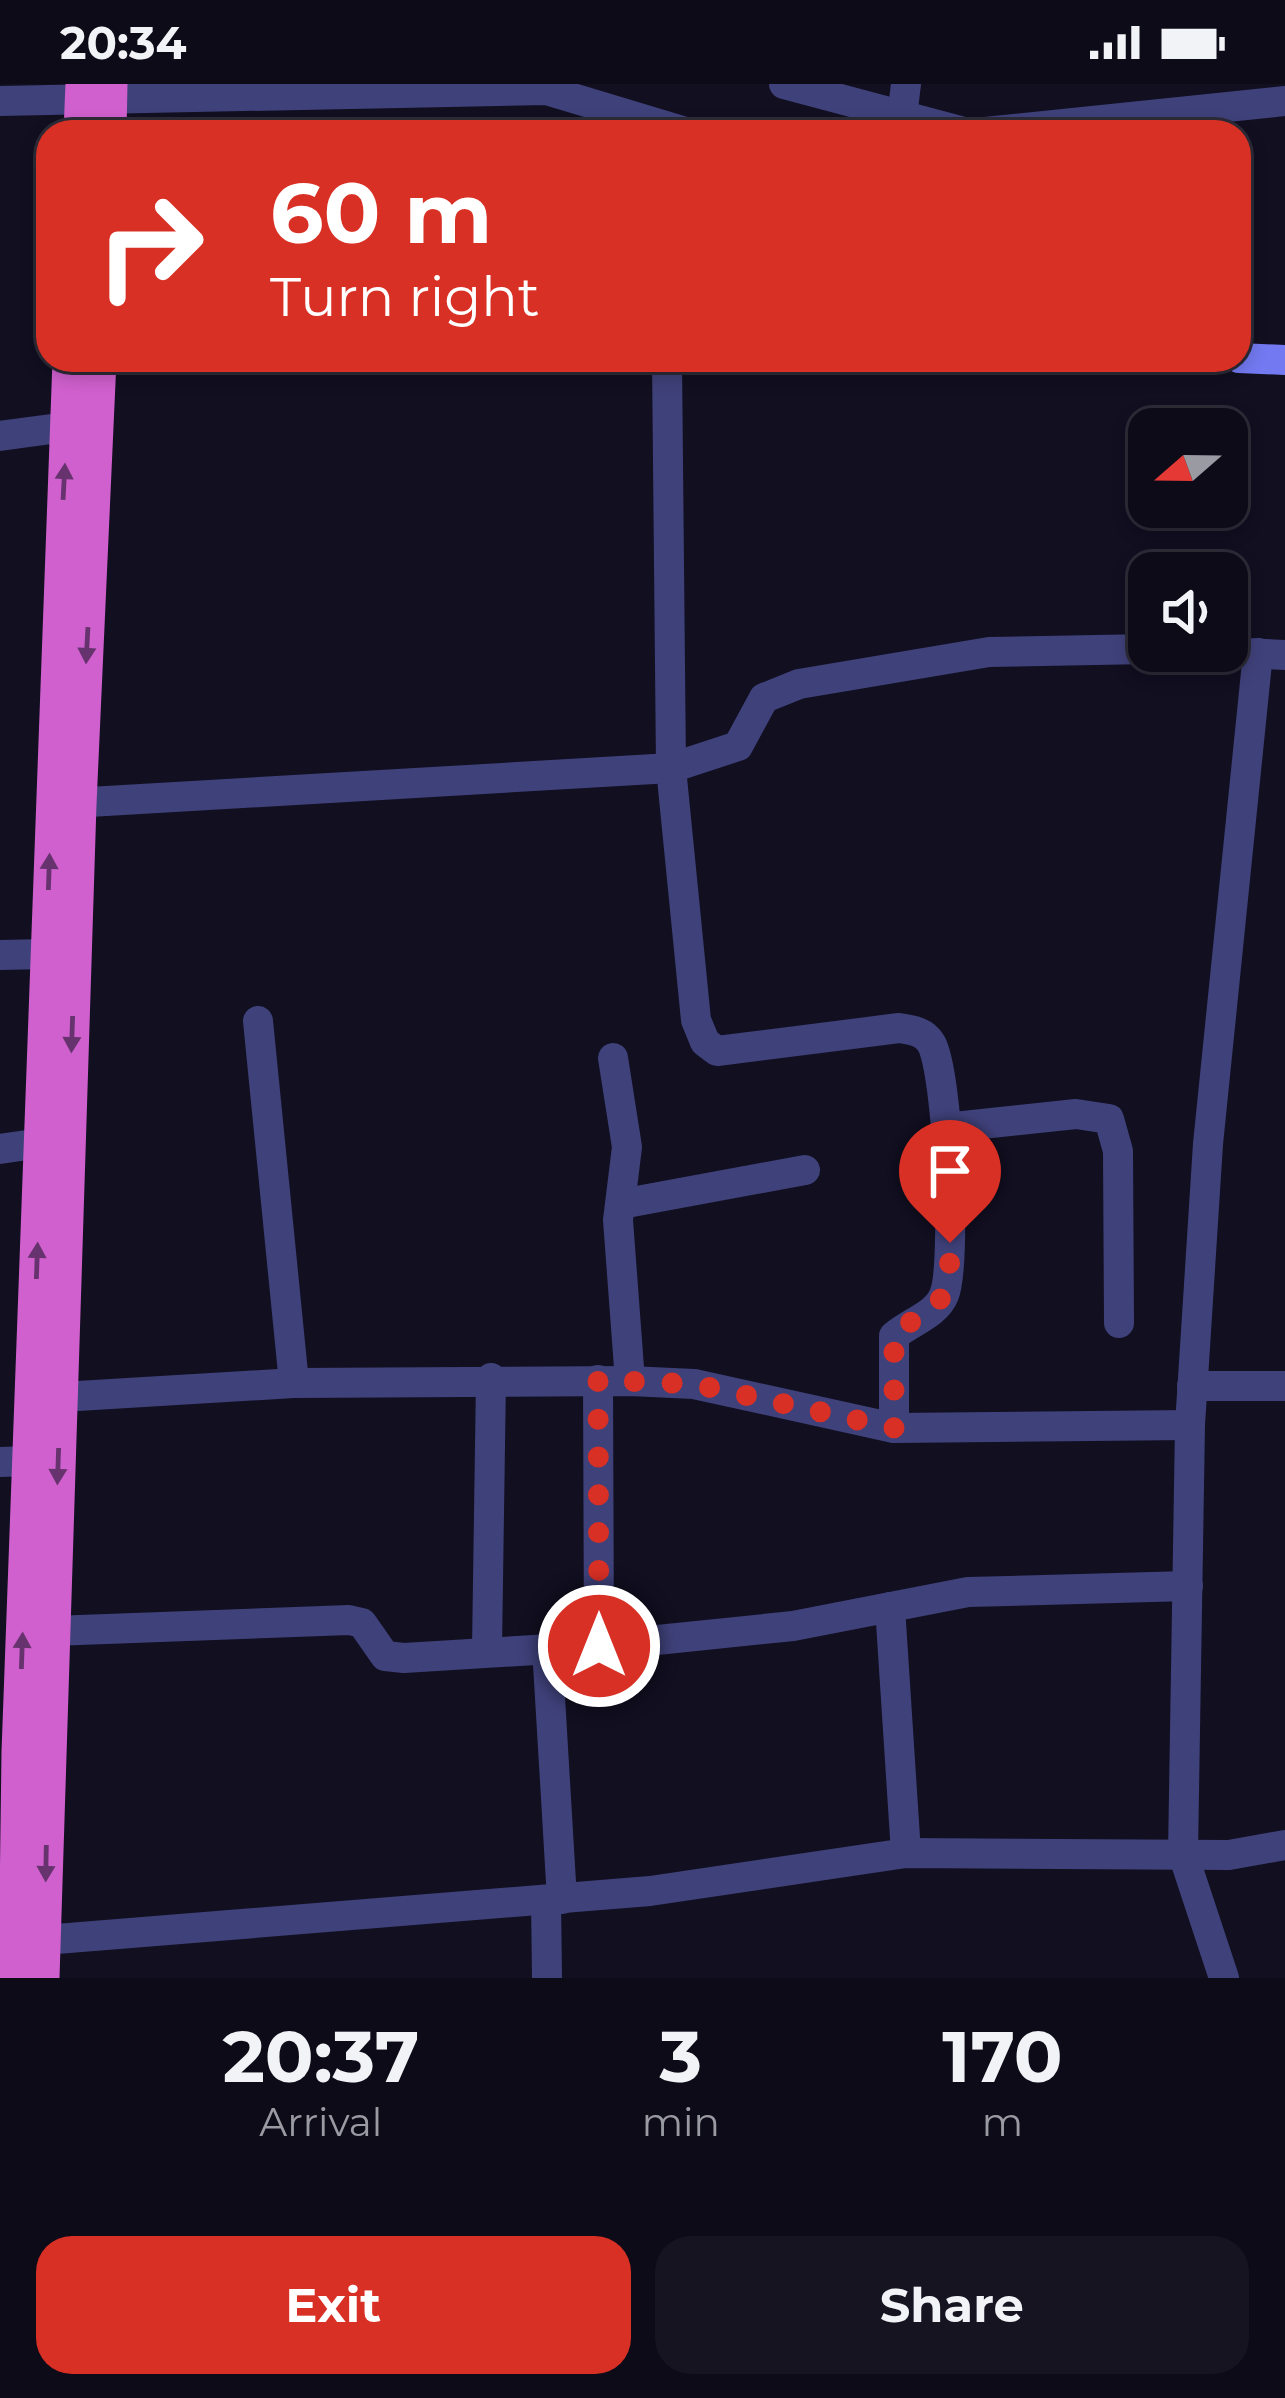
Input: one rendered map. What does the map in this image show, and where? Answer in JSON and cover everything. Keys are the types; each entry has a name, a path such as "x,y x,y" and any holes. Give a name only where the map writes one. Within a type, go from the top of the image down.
{"highway":[{"path":"43,1978 44,1940 22,1752 52,1631 61,1396 68,372"},
{"path":"15,1978 22,1752 15,1462 41,1142 47,954 65,804 99,372"}],"main road":[{"path":"1251,359 1285,360"}],"street":[{"path":"784,84 898,120"},
{"path":"906,84 908,120"},
{"path":"1052,120 1175,98 1285,101 1281,84"},
{"path":"0,101 96,106 546,90 646,120"},
{"path":"667,372 671,768 696,1019 705,1042 717,1051 736,1050 898,1028 917,1031 931,1042 945,1127 950,1279 943,1300 894,1336 894,1428"},
{"path":"0,436 66,427"},
{"path":"65,804 671,768 737,746 764,698 799,684 1006,650 1128,649"},
{"path":"1224,1978 1183,1854 1190,1425 1208,1144 1271,654"},
{"path":"0,955 47,954"},
{"path":"258,1021 294,1383"},
{"path":"613,1058 627,1147 621,1204 630,1381"},
{"path":"945,1127 1076,1114 1109,1119 1118,1151 1119,1323"},
{"path":"0,1149 41,1142"},
{"path":"621,1204 805,1169"},
{"path":"487,1649 491,1378"},
{"path":"61,1396 294,1383 598,1380 694,1384 894,1428 1190,1425"},
{"path":"598,1380 599,1646"},
{"path":"1192,1386 1285,1386"},
{"path":"52,1631 349,1620 362,1623 385,1656 599,1646 794,1626 968,1592 1188,1586"},
{"path":"890,1607 906,1852"},
{"path":"547,1647 554,1899 547,1978"},
{"path":"44,1940 554,1899 906,1852 1229,1855 1285,1845"}],"route":[{"path":"599,1646 598,1380 694,1384 894,1428 894,1336 943,1300 950,1279 950,1243"}]}
